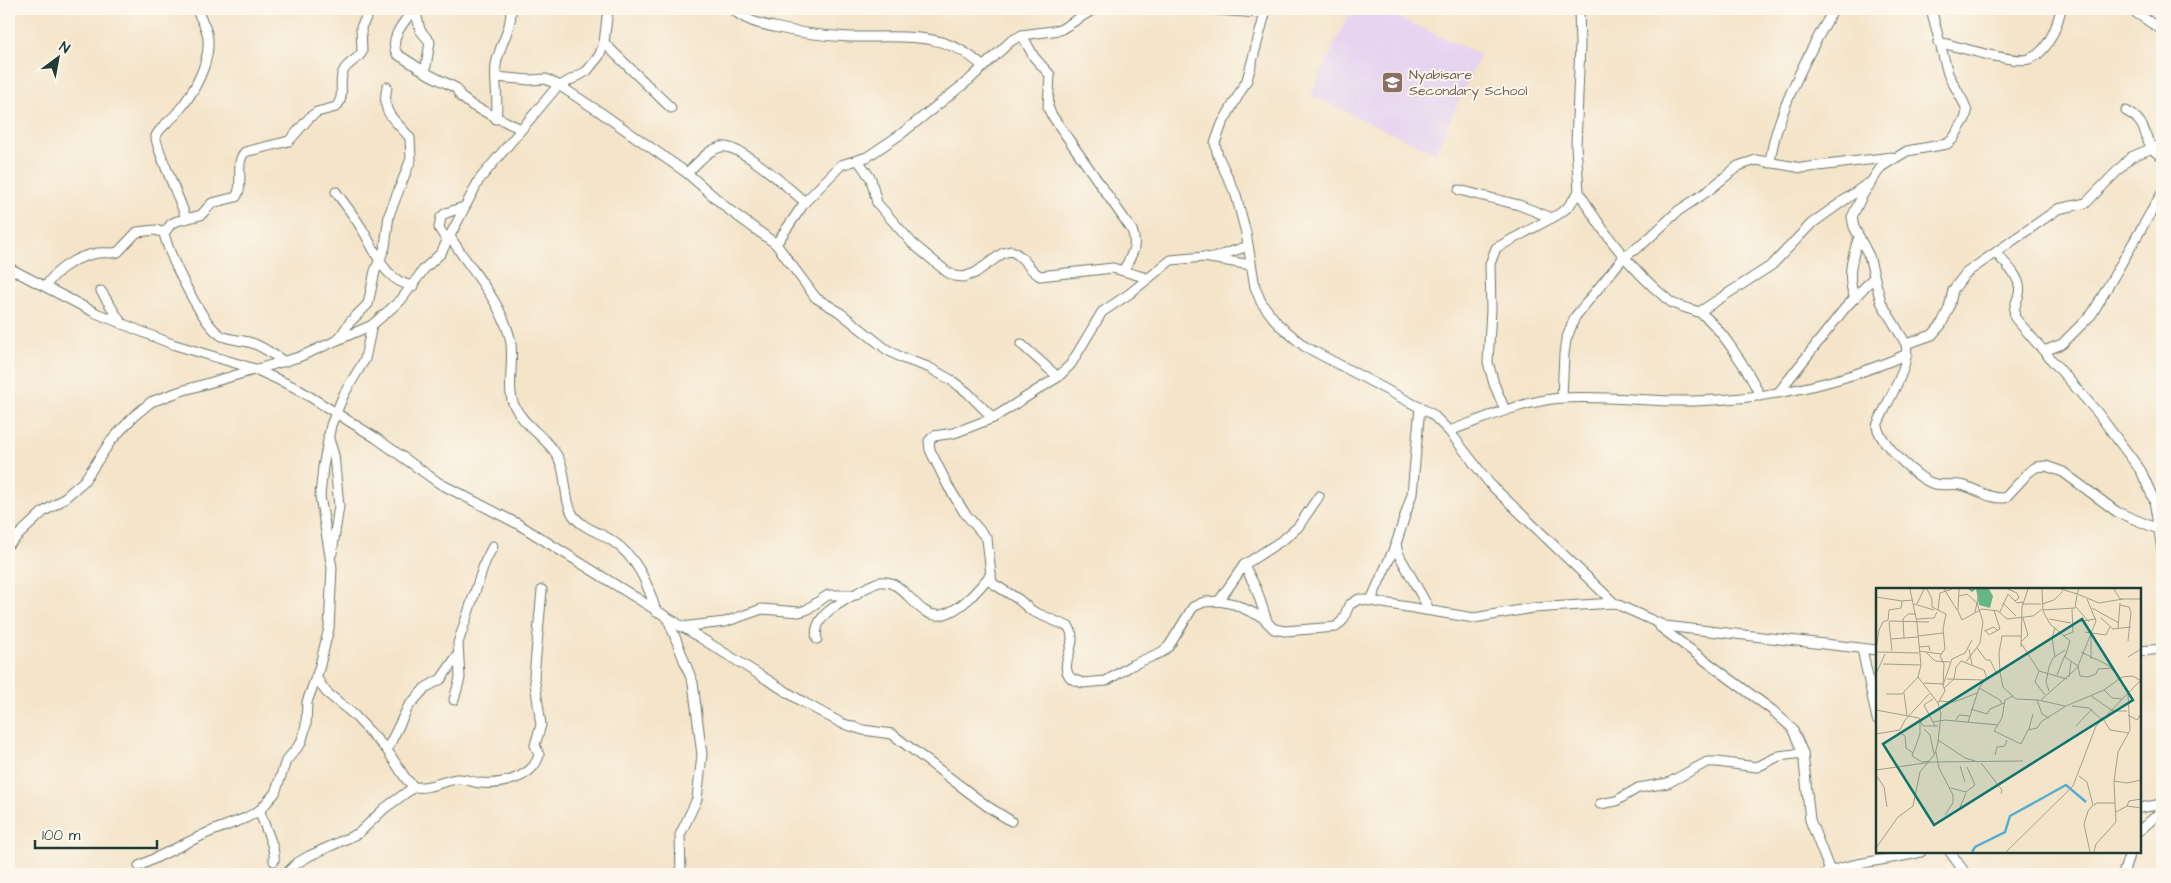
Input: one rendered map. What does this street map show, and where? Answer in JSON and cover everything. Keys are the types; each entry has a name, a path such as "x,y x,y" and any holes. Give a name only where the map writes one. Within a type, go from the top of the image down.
{"street":[{"path":"186,218 167,167 156,144 156,135 186,102 202,70 208,48 207,33 196,9"},
{"path":"164,233 171,224 201,215 212,203 231,199 238,194 241,157 245,152 289,141 310,117 339,104 342,93 343,73 350,62 361,55 363,47 361,27 372,9"},
{"path":"414,9 396,36 395,51 425,72 456,88 465,101 496,119 521,129"},
{"path":"414,9 420,30 430,42 425,72"},
{"path":"496,119 498,104 496,76 498,56 511,19 511,9"},
{"path":"9,544 43,512 61,501 84,481 110,442 134,416 151,402 181,391 285,362 339,338 359,332 372,325 401,300 413,286 422,271 438,258 479,180 553,91 587,71 599,56 604,42 608,9"},
{"path":"733,9 742,17 787,30 836,36 906,36 937,42 965,50 984,67"},
{"path":"776,244 805,202 835,170 849,162 858,160 901,134 984,67 1011,41 1022,35 1060,30 1094,9"},
{"path":"1204,9 1258,13 1267,10"},
{"path":"1579,9 1580,44 1576,145 1579,192 1598,225 1623,258 1670,303 1698,312 1713,325 1741,363 1760,396"},
{"path":"1770,163 1775,131 1816,41 1834,9"},
{"path":"1562,398 1564,354 1571,325 1575,317 1623,258 1645,242 1678,211 1708,191 1738,166 1756,160 1802,168 1894,156 1912,150 1945,146 1953,139 1967,112 1948,74 1938,42 1931,9"},
{"path":"1938,42 2002,57 2028,59 2036,55 2054,33 2061,9"},
{"path":"2130,9 2162,30"},
{"path":"1267,10 1247,80 1222,124 1215,143 1218,156 1236,196 1261,302 1269,315 1304,346 1432,414 1450,431 1490,484 1614,603 1654,622 1772,710 1792,728 1803,753 1810,820 1827,873 1916,853"},
{"path":"1022,35 1034,57 1050,74 1048,107 1051,114 1132,230 1135,238 1134,252 1124,269"},
{"path":"604,42 671,108"},
{"path":"496,76 546,79 560,86 687,173 728,209 776,244 816,298 838,312 886,349 902,358 928,367 951,380 967,392 993,418"},
{"path":"339,338 350,322 368,304 379,261 385,246 389,215 408,170 412,148 410,138 388,114 385,98 387,87"},
{"path":"2126,111 2141,121 2152,149 2162,156"},
{"path":"1906,344 1932,335 1944,318 1953,290 1960,279 2058,209 2086,203 2108,184 2124,163 2137,154 2162,144"},
{"path":"687,173 714,149 732,148 776,177 805,202"},
{"path":"1894,156 1881,167 1869,183 1852,217 1859,237 1869,256 1882,302 1906,344 1907,354 1877,426 1878,433 1894,452 1926,481 1935,484 1964,486 1995,498 2005,498 2029,472 2036,467 2046,466 2063,472 2098,501 2117,512 2158,529"},
{"path":"858,160 870,179 877,203 912,243 954,276 964,277 975,273 1008,251 1018,254 1034,273 1040,276 1104,268 1124,269 1147,278"},
{"path":"1698,312 1772,265 1811,224 1869,183"},
{"path":"1459,190 1519,205 1552,218"},
{"path":"336,192 365,233 379,261 397,281 413,286"},
{"path":"1506,410 1494,384 1488,362 1492,255 1496,248 1552,218 1568,207 1579,192"},
{"path":"2044,351 2062,344 2092,314 2162,193"},
{"path":"464,207 446,213 441,217 439,228 486,287 505,324 511,339 512,375 510,397 518,413 548,442 558,458 561,464 569,506 574,516 583,524 612,540 628,554 641,570 656,612"},
{"path":"46,286 50,278 71,262 98,253 118,252 137,232 156,230 164,233"},
{"path":"164,233 169,249 192,294 215,331 232,339 256,345 285,362"},
{"path":"1855,298 1851,287 1851,272 1859,237"},
{"path":"1216,258 1248,246"},
{"path":"1996,253 2020,284 2020,293 2013,310 2015,318 2097,412 2141,471 2154,500 2162,550"},
{"path":"1251,265 1216,258 1175,258 1147,278 1129,294 1102,312 1071,364 1058,377 993,418 954,433 934,436 929,441 930,450 948,486 964,512 986,536 991,574 995,586 1018,600 1026,608 1069,627 1073,636 1066,663 1068,673 1072,679 1083,683 1111,679 1132,665 1162,652 1169,646 1193,607 1204,602 1219,601 1234,604 1252,612 1278,630 1328,629 1341,623 1352,602 1359,600 1372,600 1474,618 1534,608 1614,603"},
{"path":"9,268 96,313 122,324 172,344 255,369 296,388 336,412 439,483 497,512 656,612 841,723 863,730 892,734 987,806 1011,821"},
{"path":"1778,393 1874,277"},
{"path":"101,291 122,324"},
{"path":"331,557 320,496 328,436 336,412 365,359 372,325"},
{"path":"1021,344 1058,377"},
{"path":"1450,431 1506,410 1530,403 1562,398 1694,401 1778,393 1856,375 1907,354"},
{"path":"1372,600 1396,544 1412,494 1420,407"},
{"path":"139,866 260,810 275,794 286,761 301,743 306,725 307,702 316,677 329,628 331,557 340,506 334,455 328,436"},
{"path":"1219,601 1244,565 1284,540 1298,526 1319,496"},
{"path":"1396,544 1398,553 1425,598 1429,609"},
{"path":"454,700 460,678 457,656 461,634 488,555 493,546"},
{"path":"1244,565 1256,588 1267,622"},
{"path":"817,639 817,627 826,614 878,582 884,582 904,593 927,613 941,615 965,601 991,574"},
{"path":"286,874 297,863 309,856 359,832 385,808 414,787 430,786 459,779 491,783 510,780 520,776 534,766 539,755 535,745 541,725 534,676 542,590"},
{"path":"681,627 725,622 762,609 799,612 806,610 828,595 856,595"},
{"path":"668,619 693,683 702,755 698,794 680,836 681,874"},
{"path":"1654,622 1690,630 1876,650"},
{"path":"1862,649 1876,714"},
{"path":"2141,651 2162,649"},
{"path":"387,750 408,707 425,688 441,679 457,656"},
{"path":"316,677 326,692 353,714 387,750 406,779 414,787"},
{"path":"1600,804 1616,801 1638,788 1668,783 1706,762 1757,767 1779,756 1803,753"},
{"path":"2141,808 2162,804"},
{"path":"260,810 265,830 274,846 274,861"},
{"path":"2141,829 2162,811"},
{"path":"1951,853 1966,874"},
{"path":"2123,874 2130,853"}],"shaded area":[{"name":"Nyabisare Secondary School","path":"1351,9 1380,9 1480,55 1435,153 1311,96"}],"place":[{"name":"Nyabisare Secondary School","path":"1393,83"}]}
